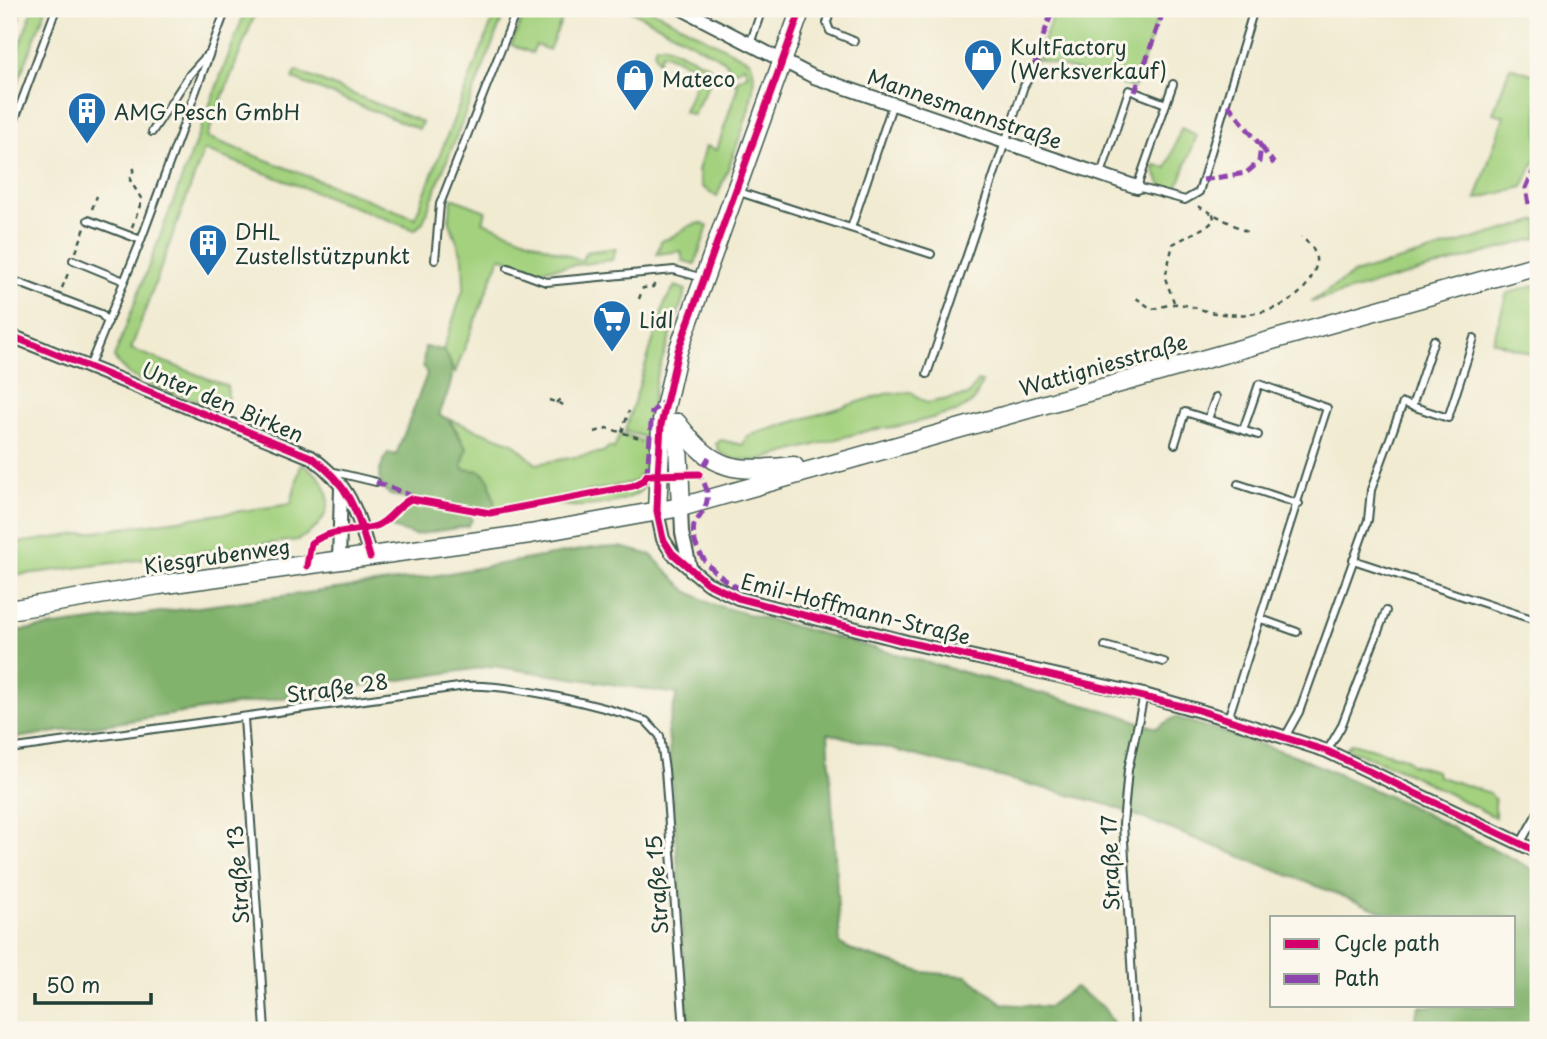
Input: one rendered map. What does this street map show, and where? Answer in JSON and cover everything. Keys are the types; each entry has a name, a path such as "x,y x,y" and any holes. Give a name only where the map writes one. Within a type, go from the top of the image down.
{"main road":[{"name":"Emil-Hoffmann-Straße","path":"657,511 661,425 670,396 678,351 801,9"},
{"name":"Wattigniesstraße","path":"681,507 1538,265"},
{"name":"Emil-Hoffmann-Straße","path":"670,396 677,423 681,507"},
{"path":"677,423 696,447 716,463 738,469 836,463"},
{"name":"Kiesgrubenweg","path":"9,610 159,584 339,562 681,507"}],"street":[{"path":"9,20 13,9"},
{"name":"Mannesmannstraße","path":"682,9 814,77 1137,187"},
{"name":"Unter den Birken","path":"9,335 90,365 311,457 330,470 341,488 353,499 370,557"},
{"path":"339,562 341,488"},
{"name":"Emil-Hoffmann-Straße","path":"681,507 682,533 691,572"},
{"name":"Emil-Hoffmann-Straße","path":"657,511 663,539 691,572 727,593 906,642 1143,695 1285,737 1327,751 1538,852"}],"lane":[{"path":"9,135 56,9"},
{"path":"90,365 141,240 226,9"},
{"path":"435,260 440,204 517,9"},
{"path":"750,44 762,9"},
{"path":"831,9 827,23 831,31 854,41"},
{"path":"1173,84 1137,187 1185,200 1199,192 1254,9"},
{"path":"152,132 190,74 211,51"},
{"path":"927,374 1024,86 1037,65"},
{"path":"1100,175 1129,90 1167,104"},
{"path":"851,229 893,103"},
{"path":"737,191 931,254"},
{"path":"88,220 141,240"},
{"path":"73,260 124,281"},
{"path":"508,268 545,282 674,270 705,279"},
{"path":"9,279 101,314 108,322"},
{"path":"1285,737 1299,712 1368,520 1371,490 1403,402 1448,418 1474,338"},
{"path":"1412,406 1434,340"},
{"path":"1228,719 1299,504 1307,467 1327,408 1259,384 1242,430"},
{"path":"1208,419 1216,397"},
{"path":"1175,444 1185,412 1258,435"},
{"path":"330,470 376,482"},
{"path":"1238,484 1299,504"},
{"path":"1353,560 1538,621"},
{"path":"1327,751 1341,727 1385,611"},
{"path":"1261,619 1297,632"},
{"path":"1105,646 1164,662"},
{"name":"Straße 28","path":"9,749 488,685 627,715 646,721 660,736"},
{"name":"Straße 17","path":"1135,1030 1123,824 1128,770 1143,695"},
{"name":"Straße 13","path":"244,718 265,1030"},
{"name":"Straße 15","path":"660,736 684,1030"},
{"path":"1520,844 1538,812"}],"path":[{"path":"129,236 142,200 130,180 136,163"},
{"path":"58,298 97,196"},
{"path":"1185,200 1247,232"},
{"path":"1174,303 1165,278 1173,244 1209,225 1214,219 1213,213"},
{"path":"1136,298 1152,309 1174,303 1232,315 1273,308 1294,301 1306,289 1317,261 1315,251 1301,237"},
{"path":"639,299 643,288 653,287"},
{"path":"556,402 562,397"},
{"path":"549,400 566,406"},
{"path":"622,432 629,411"},
{"path":"595,432 607,428 650,441"}],"green space":[{"path":"33,9 46,9 9,105 9,73"},
{"path":"246,9 257,9 207,137 415,218 497,9 506,9 423,222 415,230 204,150 131,349 227,386 228,399 219,402 207,401 150,385 129,374 114,358"},
{"path":"526,9 566,9 549,50 536,45 532,53 511,45"},
{"path":"628,9 650,9 750,61 754,73 749,107 717,197 702,187 698,170 706,146 717,150 738,85 734,82 748,74 744,66 729,75 730,68 724,60"},
{"path":"1055,9 1161,9 1134,88 1037,59"},
{"path":"664,45 708,65 714,73 693,115 684,112 701,69 662,53 658,62 654,51 656,46"},
{"path":"1510,67 1538,76 1538,154 1523,187 1476,199 1504,116 1493,113"},
{"path":"296,71 422,122 419,129 293,79"},
{"path":"1181,128 1197,135 1176,191 1161,186 1154,170 1155,165 1167,168"},
{"path":"452,198 486,211 483,222 582,261 586,252 616,248 612,260 538,270 500,257 455,373 443,350 464,287 463,259 449,220"},
{"path":"1538,220 1538,238 1311,302 1353,274"},
{"path":"701,223 708,226 695,264 683,261 681,251 657,254 661,241"},
{"path":"1538,285 1538,356 1493,341 1507,293"},
{"path":"675,286 686,290 656,378 647,438 625,431 665,302"},
{"path":"425,347 443,350 448,358 451,381 439,415 448,419 467,449 462,465 464,469 481,471 489,480 495,506 491,511 390,495 382,485 379,475 382,465 388,453 396,455 427,374 423,365"},
{"path":"977,381 982,382 974,401 956,412 901,426 870,430 755,461 733,459 720,453 716,444 721,440 743,445 747,436 885,394 911,392 927,403 969,395"},
{"path":"448,419 513,443 536,464 603,452 609,447 614,449 620,433 647,443 644,471 635,482 491,511 495,506 489,480 464,469 464,447"},
{"path":"301,464 322,481 328,503 319,524 297,540 9,576 9,544 291,504"},
{"path":"645,485 630,497 606,504 559,504"},
{"path":"429,503 469,513 472,520 468,526 414,535 392,528 391,522 403,511"},
{"path":"620,547 651,555 687,591 711,604 1118,714 1156,728 1175,717 1294,755 1406,804 1538,873 1538,1030 1411,1030 1419,1007 1516,1007 1516,916 1393,916 1109,805 828,733 840,944 856,952 922,972 967,976 1003,1004 1048,1007 1075,987 1103,1007 1115,1026 1079,1030 689,1030 668,728 677,694 493,666 9,739 9,632 427,577 592,548"},
{"path":"1352,743 1405,758 1411,764 1436,771 1437,776 1490,793 1495,800 1495,817 1408,773 1346,748"}],"marked path":[{"path":"1037,65 1035,59 1053,9"},
{"path":"1135,92 1164,9"},
{"path":"1203,180 1246,173 1259,162 1261,146 1226,102"},
{"path":"1261,146 1274,164"},
{"path":"1529,204 1526,188 1538,160"},
{"path":"647,475 652,412 665,400"},
{"path":"709,457 699,474 704,482 707,501 694,525 696,545 707,563 723,579 741,589"},
{"path":"376,482 417,498"}],"cycle path":[{"path":"801,9 678,351 661,425 658,475 657,511 663,539 672,553 707,583 738,598 907,642 1195,709 1327,751 1538,852"},
{"path":"9,335 311,457 335,479 351,501 370,557"},
{"path":"307,566 311,543 327,535 376,526 411,499 490,513 633,486 643,481 647,475 699,474"}],"place":[{"name":"KultFactory (Werksverkauf)","path":"983,92"},
{"name":"Mateco","path":"635,112"},
{"name":"AMG Pesch GmbH","path":"87,145"},
{"name":"DHL Zustellstützpunkt","path":"208,277"},
{"name":"Lidl","path":"612,353"}]}
